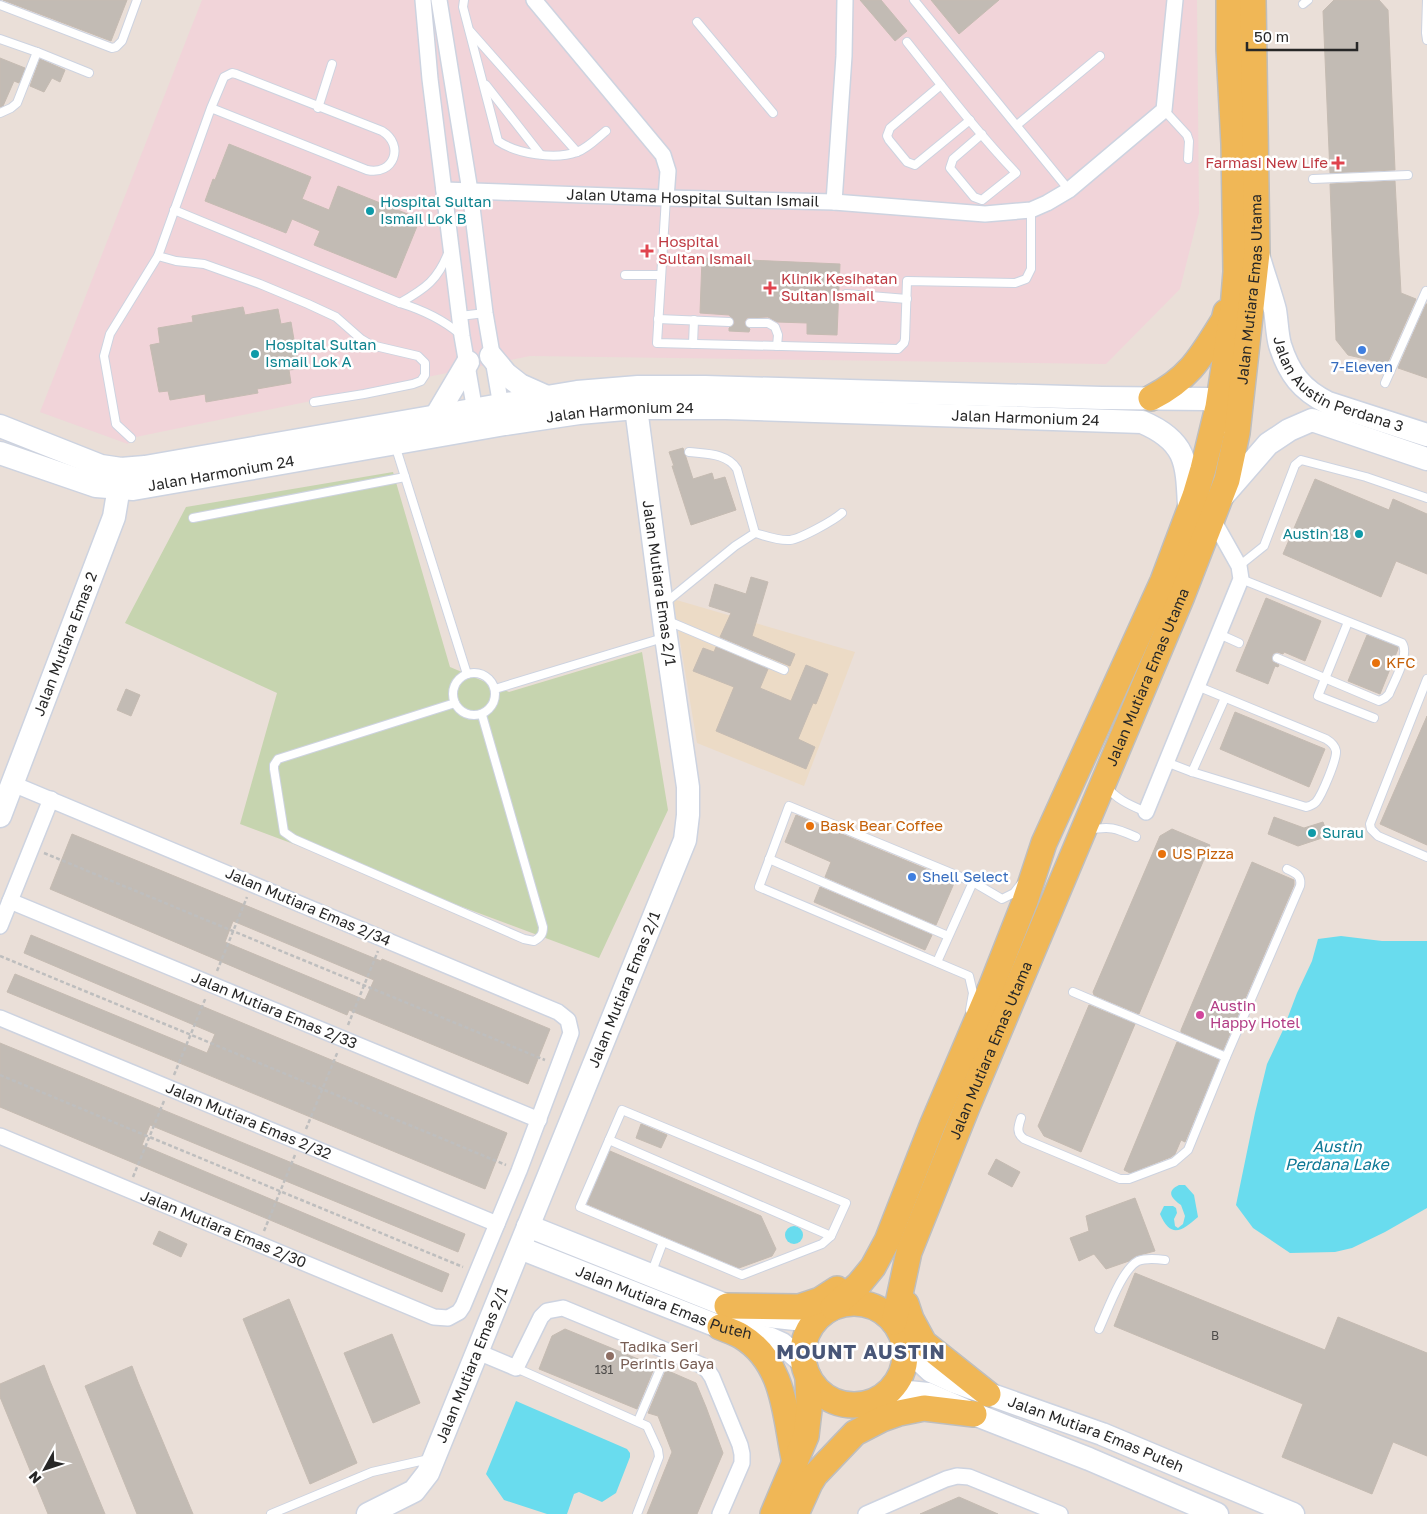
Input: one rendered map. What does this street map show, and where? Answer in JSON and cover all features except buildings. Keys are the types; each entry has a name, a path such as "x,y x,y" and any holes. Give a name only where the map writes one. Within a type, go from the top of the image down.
{"main road":[{"name":"Jalan Mutiara Emas Utama","path":"825,1313 859,1284 873,1266 887,1241 1025,901 1044,843 1163,581 1208,515 1203,469 1218,407 1233,309 1236,272 1229,0"},
{"name":"Jalan Mutiara Emas Utama","path":"894,1322 909,1252 967,1107 1103,783 1208,515 1238,433 1257,253 1253,0"},
{"path":"1151,398 1170,388 1185,376 1207,347 1224,320 1236,272"},
{"path":"723,1316 799,1307 820,1300 840,1288 887,1241"},
{"path":"909,1252 904,1280 904,1296 911,1319 924,1344 988,1394"},
{"path":"805,1469 809,1410 804,1347 808,1331 825,1313 846,1304 866,1305 884,1313 894,1322 901,1334 905,1347 902,1373 896,1385 876,1401 863,1405 850,1406 831,1399 815,1387 806,1369"},
{"path":"723,1316 770,1364 780,1386 787,1416 810,1482 796,1514"},
{"path":"772,1514 805,1469 863,1405"},
{"path":"805,1469 854,1434 882,1419 899,1413 924,1408 974,1414"}],"street":[{"path":"423,0 430,78 462,336 468,362 476,419"},
{"path":"439,0 470,191 484,313 503,414"},
{"path":"534,0 663,155 668,171 666,198"},
{"name":"Jalan Utama Hospital Sultan Ismail","path":"444,190 834,202 844,56 845,0"},
{"path":"834,202 985,214 1031,210 1070,190 1164,110 1175,0"},
{"name":"Jalan Austin Perdana 3","path":"1257,253 1275,311 1280,345 1288,364 1302,386 1314,396 1328,403 1427,435"},
{"path":"491,356 506,374 520,385 547,397"},
{"path":"436,416 468,362"},
{"name":"Jalan Harmonium 24","path":"503,414 547,397 577,392 638,387 1151,398"},
{"path":"1151,398 1207,399 1218,407"},
{"name":"Jalan Harmonium 24","path":"0,426 101,466 120,479 145,488 395,444 476,419 503,414 636,408 726,408 1142,422 1166,434 1179,449 1187,472 1208,515"},
{"name":"Jalan Mutiara Emas 2/1","path":"368,1514 414,1491 428,1473 685,840 688,815 688,787 636,408"},
{"name":"Jalan Harmonium 24","path":"0,453 82,482 120,479 139,468 436,416 476,419"},
{"name":"Jalan Austin Perdana 3","path":"1208,515 1268,444 1289,430 1312,420 1427,459"},
{"name":"Jalan Mutiara Emas 2","path":"0,816 114,518 120,479"},
{"path":"1146,812 1219,634 1240,573 1208,515"},
{"name":"Jalan Mutiara Emas 2/34","path":"13,784 564,1015 571,1027 571,1033 560,1066"},
{"path":"0,926 51,799"},
{"name":"Jalan Mutiara Emas 2/33","path":"10,901 539,1120"},
{"name":"Jalan Mutiara Emas 2/32","path":"0,1018 497,1224"},
{"path":"478,1273 560,1066"},
{"name":"Jalan Mutiara Emas 2/30","path":"0,1136 434,1317 448,1318 459,1312 478,1273"},
{"name":"Jalan Mutiara Emas Puteh","path":"528,1226 650,1275 723,1316 782,1344 806,1369"},
{"name":"Jalan Mutiara Emas Puteh","path":"520,1248 723,1316 748,1314 795,1319 825,1313"},
{"path":"478,1352 516,1368 541,1316 547,1311 563,1308 701,1365 708,1370 712,1377 740,1445 742,1463 720,1514"},
{"name":"Jalan Mutiara Emas Puteh","path":"905,1347 931,1371 955,1382 1102,1434 1278,1511"},
{"name":"Jalan Mutiara Emas Puteh","path":"887,1394 908,1392 928,1394 1089,1459 1217,1514"},
{"path":"866,1514 957,1476 975,1479 1060,1514"}],"lane":[{"path":"0,5 116,48 122,41 137,0"},
{"path":"464,0 463,8 498,141 518,151 553,156 577,152 606,131"},
{"path":"914,0 1070,190"},
{"path":"1426,0 1427,40"},
{"path":"697,22 773,113"},
{"path":"469,29 577,152"},
{"path":"0,38 89,73"},
{"path":"907,42 1016,173 982,200 974,197 950,168 953,160 982,134"},
{"path":"0,113 11,108 17,102 37,52"},
{"path":"1017,124 1100,56"},
{"path":"318,108 332,64"},
{"path":"131,438 116,424 104,356 110,334 158,256 210,108 222,80 228,74 232,74 387,134 395,150 390,164 380,171 367,170 210,108"},
{"path":"483,81 540,154"},
{"path":"942,85 890,128 887,136 889,140 907,162 915,165 970,120"},
{"path":"1164,110 1187,135 1189,145 1188,159"},
{"path":"1313,179 1408,174"},
{"path":"666,198 657,343 898,349 905,339 907,281 1016,283 1026,279 1031,269 1031,210"},
{"path":"985,214 986,198"},
{"path":"174,210 418,309 446,322 462,336"},
{"path":"400,303 418,292 438,275 451,244"},
{"path":"158,256 176,261 204,264 260,284 336,317 361,339 371,345 414,354 422,358 425,363 425,376 418,382 364,394 314,402"},
{"path":"625,275 661,276"},
{"path":"1385,383 1426,291"},
{"path":"846,294 907,299"},
{"path":"460,316 484,313"},
{"path":"658,319 729,322"},
{"path":"693,344 694,320"},
{"path":"750,322 768,323 775,327 778,335 777,346"},
{"path":"395,444 467,674"},
{"path":"689,452 726,458 733,463 755,534"},
{"path":"1277,658 1379,700 1385,698 1388,694 1405,656 1405,648 1402,644 1348,622 1240,573 1264,546 1295,465 1301,460 1366,477 1427,498"},
{"path":"193,518 405,478"},
{"path":"495,689 664,621 735,546 755,534 792,540 834,520 842,513"},
{"path":"664,621 784,670"},
{"path":"1348,622 1318,696 1374,718"},
{"path":"1219,634 1239,643"},
{"path":"467,674 484,675 495,689 494,704 482,714 472,716 466,714 455,703 454,686 457,681 467,674"},
{"path":"1427,679 1370,824 1371,829 1378,836 1427,857"},
{"path":"1166,762 1300,807 1312,806 1319,798 1335,759 1335,747 1332,742 1197,686"},
{"path":"1192,772 1225,698"},
{"path":"455,703 278,759 274,769 284,832 294,839 534,941 540,938 543,933 543,927 482,714"},
{"path":"1103,783 1125,804 1146,812"},
{"path":"960,1062 973,993 969,976 759,886 789,806 973,882 1002,898 1014,893 1026,878 1044,843"},
{"path":"1083,831 1106,827 1115,828 1136,837"},
{"path":"769,859 948,936"},
{"path":"1021,1118 1018,1129 1024,1139 1116,1178 1129,1179 1174,1162 1188,1150 1300,886 1301,882 1298,874 1287,869"},
{"path":"937,962 973,882"},
{"path":"1072,992 1226,1058"},
{"path":"622,1110 846,1203 831,1236 822,1244 742,1275 580,1208 609,1140 622,1110"},
{"path":"609,1140 831,1236"},
{"path":"650,1275 663,1242"},
{"path":"1099,1329 1129,1268 1138,1261 1166,1260"},
{"path":"638,1421 668,1351"},
{"path":"516,1368 638,1421 649,1429 659,1457 637,1514"},
{"path":"271,1514 372,1472 433,1458"}],"path":[{"path":"32,848 560,1066"},
{"path":"128,1190 252,883"},
{"path":"259,1244 384,938"},
{"path":"0,956 519,1170"},
{"path":"0,1075 478,1273"}],"shaded area":[{"name":"Hospital Sultan Ismail","path":"202,0 1197,0 1199,213 1180,289 1106,364 530,356 131,438 128,444 40,412"},
{"path":"673,599 855,652 804,786 697,743"}],"green space":[{"path":"393,472 450,667 509,692 642,652 668,810 599,958 240,824 277,693 125,623 186,507"}],"water":[{"name":"Austin Perdana Lake","path":"1341,936 1382,941 1427,941 1427,1208 1352,1248 1335,1252 1290,1253 1253,1228 1236,1205 1267,1064 1312,961 1318,939"},
{"path":"1179,1185 1185,1185 1194,1195 1198,1217 1182,1229 1173,1230 1168,1227 1160,1214 1164,1206 1173,1206 1176,1208 1177,1213 1174,1219 1175,1226 1178,1228 1183,1224 1185,1216 1181,1205 1171,1195 1172,1190"},
{"path":"790,1226 798,1226 803,1231 801,1242 790,1244 785,1239 785,1231"},
{"path":"516,1401 627,1449 630,1457 616,1493 602,1502 579,1492 574,1494 567,1514 547,1514 504,1500 486,1474"}],"place":[{"name":"Farmasi New Life","path":"1338,163"},
{"name":"Hospital Sultan Ismail Lok B","path":"370,211"},
{"name":"Hospital Sultan Ismail","path":"647,251"},
{"name":"Klinik Kesihatan Sultan Ismail","path":"770,288"},
{"name":"7-Eleven","path":"1362,350"},
{"name":"Hospital Sultan Ismail Lok A","path":"255,354"},
{"name":"Austin 18","path":"1359,534"},
{"name":"KFC","path":"1376,663"},
{"name":"Bask Bear Coffee","path":"810,826"},
{"name":"Surau","path":"1312,833"},
{"name":"US Pizza","path":"1162,854"},
{"name":"Shell Select","path":"912,877"},
{"name":"Austin Happy Hotel","path":"1200,1015"},
{"name":"Tadika Seri Perintis Gaya","path":"610,1356"}],"district":[{"name":"MOUNT AUSTIN","path":"861,1352"}]}
